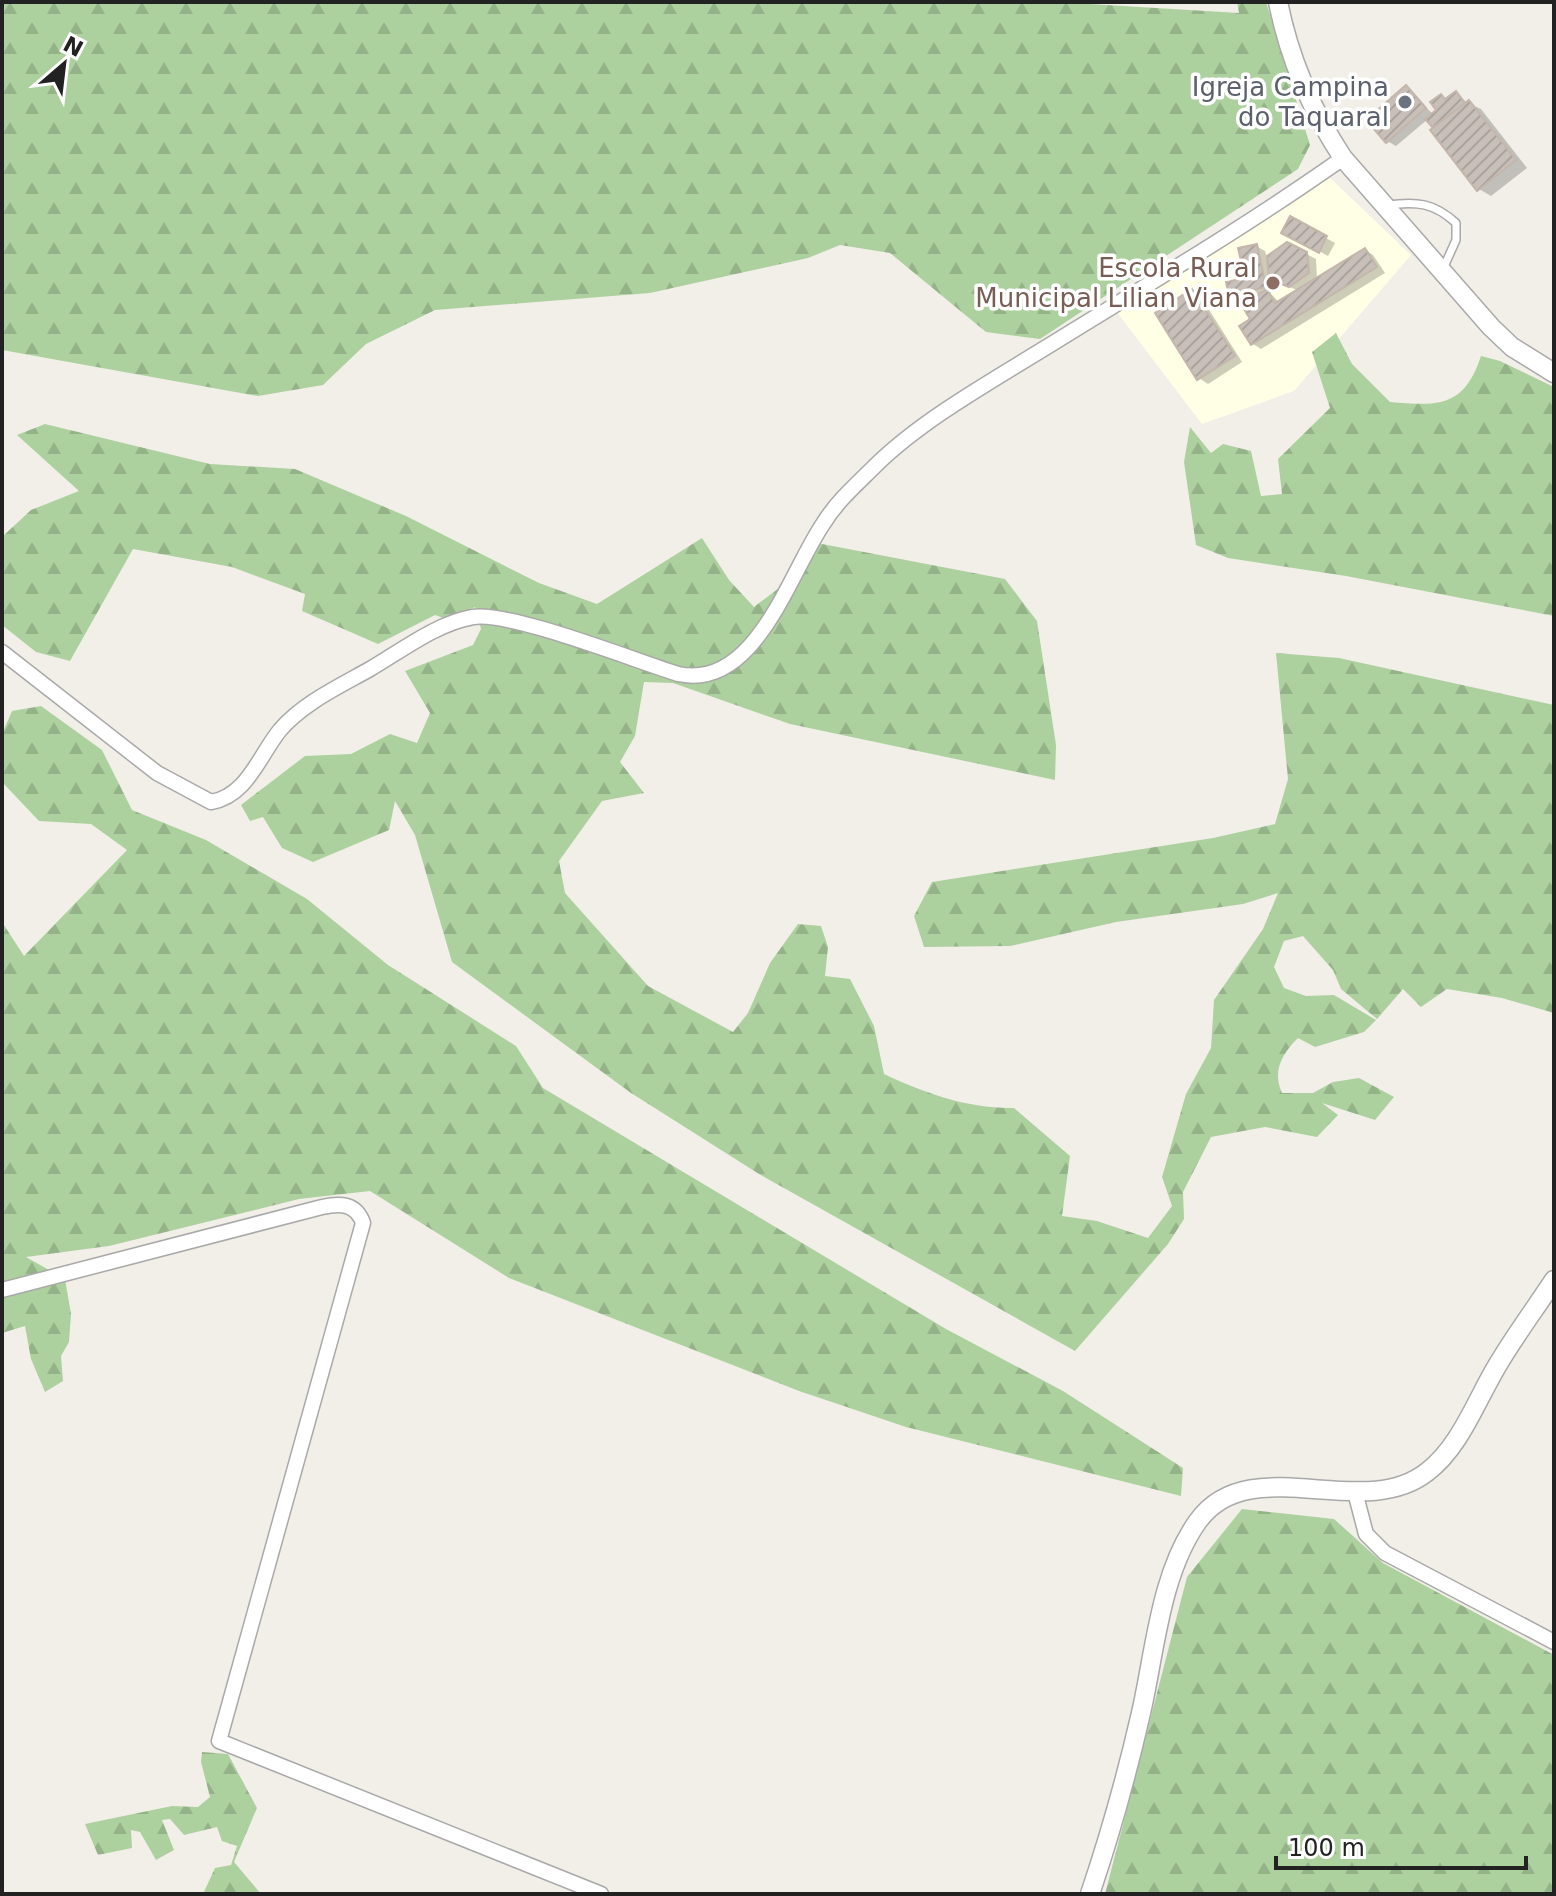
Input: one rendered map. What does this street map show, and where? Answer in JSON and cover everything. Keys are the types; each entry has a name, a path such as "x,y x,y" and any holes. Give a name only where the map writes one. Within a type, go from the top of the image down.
{"street":[{"path":"1278,2 1303,83 1325,131 1343,158 1382,206 1512,347 1554,373"},
{"path":"2,652 157,773 211,802 232,796 280,731 308,707 429,635 474,617 513,622 678,674 704,676 737,658 756,639 823,523 838,502 881,460 998,377 1276,204 1343,158"},
{"path":"2,1290 322,1207 349,1205 360,1213 363,1223 219,1741 601,1894"},
{"path":"1090,1894 1130,1758 1169,1588 1197,1522 1213,1504 1233,1495 1263,1489 1355,1492 1406,1483 1434,1464 1460,1432 1503,1355 1554,1280"},
{"path":"1355,1492 1366,1534 1385,1553 1554,1642"}],"lane":[{"path":"1382,206 1417,201 1443,211 1456,223 1456,240 1442,272"}],"shaded area":[{"name":"Escola Rural Municipal Lilian Viana","path":"1327,175 1411,255 1294,391 1202,424 1116,311"}],"green space":[{"path":"2,2 1057,2 1239,13 1237,2 1266,2 1310,145 1298,169 1040,339 986,332 890,253 840,245 808,258 650,293 435,310 366,344 323,385 258,396 2,350"},
{"path":"1336,333 1352,364 1390,402 1422,404 1447,400 1466,386 1481,356 1500,361 1554,387 1554,616 1346,576 1228,558 1196,545 1184,462 1190,427 1211,453 1223,444 1251,451 1261,496 1282,494 1278,459 1330,408 1312,352"},
{"path":"45,424 210,464 295,469 406,516 539,583 597,604 702,538 729,580 754,607 788,581 817,543 1005,579 1037,621 1056,745 1055,780 790,724 673,683 644,682 635,736 620,762 644,793 602,801 559,861 565,893 648,986 733,1032 748,1013 770,963 798,924 821,926 828,947 825,976 850,979 874,1026 884,1074 947,1098 980,1106 1014,1108 1070,1156 1062,1216 1097,1221 1148,1238 1172,1206 1162,1177 1186,1094 1211,1048 1214,1000 1263,929 1278,893 1243,904 1116,922 1010,946 924,947 914,916 932,882 1213,838 1275,824 1288,779 1276,653 1339,658 1554,705 1554,1013 1502,998 1447,989 1421,1007 1403,989 1377,1019 1341,989 1333,970 1303,936 1284,941 1274,967 1284,988 1306,996 1334,995 1376,1020 1364,1032 1315,1047 1298,1038 1280,1063 1278,1077 1282,1093 1313,1093 1333,1082 1359,1078 1394,1097 1375,1120 1322,1103 1338,1115 1317,1137 1265,1127 1211,1137 1183,1192 1184,1219 1168,1244 1075,1351 759,1174 631,1093 452,962 415,835 395,801 389,830 313,862 282,848 263,817 250,821 241,805 305,756 351,754 390,734 417,743 430,713 405,671 473,645 481,629 475,607 449,620 435,615 378,644 302,611 305,594 232,567 133,549 70,661 36,652 2,625 2,537 31,510 79,491 17,435"},
{"path":"41,706 102,750 132,810 206,840 307,899 388,965 516,1046 543,1088 946,1329 1063,1391 1183,1468 1181,1496 906,1427 799,1391 509,1278 370,1191 299,1199 109,1246 26,1257 65,1279 71,1314 69,1342 61,1356 63,1381 45,1392 31,1359 25,1326 2,1333 2,922 24,956 127,850 91,824 39,821 2,782 2,734 12,711"},
{"path":"1242,1509 1334,1519 1383,1563 1554,1655 1554,1894 1105,1894 1187,1577"},
{"path":"202,1752 228,1754 257,1808 234,1862 261,1894 203,1894 215,1868 231,1865 237,1846 222,1841 217,1827 184,1835 170,1819 162,1820 174,1850 156,1860 140,1832 131,1830 132,1848 98,1855 85,1824 172,1806 198,1807 210,1797 201,1762"}],"building":[{"path":"1406,85 1426,108 1386,143 1366,120"},
{"path":"1456,91 1465,103 1433,128 1425,119 1436,110 1430,102 1441,94 1445,99"},
{"path":"1469,100 1516,160 1477,191 1430,130"},
{"path":"1290,216 1327,236 1319,253 1281,233"},
{"path":"1287,242 1307,252 1309,273 1289,287 1269,279 1267,256"},
{"path":"1257,244 1266,287 1229,296 1226,282 1245,278 1238,248"},
{"path":"1365,248 1377,267 1251,345 1239,326 1250,319 1241,304 1267,289 1275,303"},
{"path":"1192,289 1235,356 1197,380 1155,313"}],"place":[{"name":"Igreja Campina do Taquaral","path":"1405,102"},
{"name":"Escola Rural Municipal Lilian Viana","path":"1273,283"}]}
